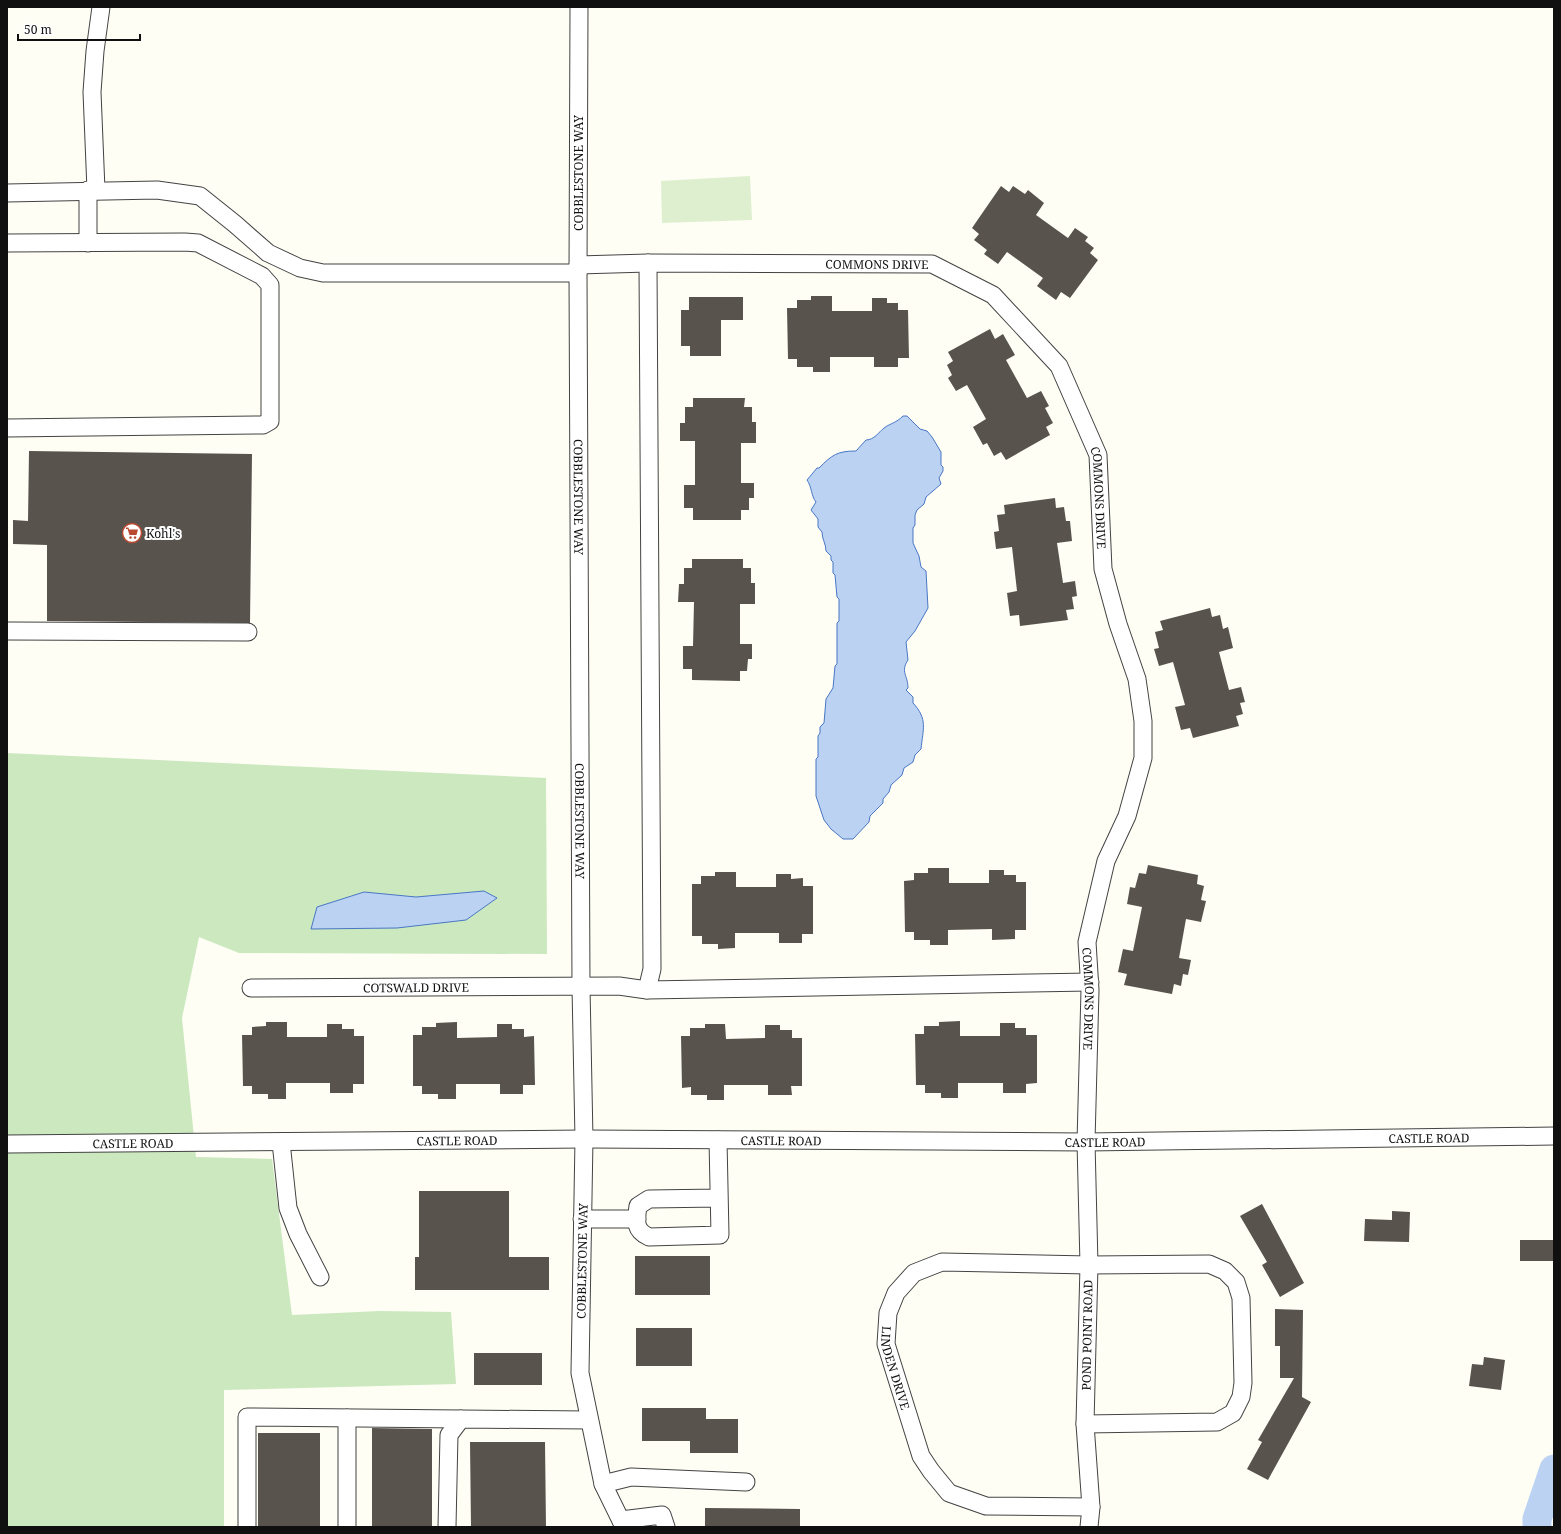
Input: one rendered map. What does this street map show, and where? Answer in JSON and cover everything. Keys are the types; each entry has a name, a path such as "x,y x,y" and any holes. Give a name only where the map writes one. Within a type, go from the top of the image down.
{"street":[{"path":"88,243 92,190 92,92 95,51 101,7"},
{"name":"COBBLESTONE WAY","path":"579,7 578,269 581,987 584,1139 580,1373 603,1484 622,1524"},
{"name":"COMMONS DRIVE","path":"7,193 92,190 157,190 200,196 236,224 268,253 300,268 323,273 578,269 648,263 932,264 993,295 1059,366 1098,455 1103,569 1118,624 1137,679 1144,721 1144,758 1127,816 1106,861 1087,942 1090,982 1086,1142"},
{"path":"7,243 198,243 262,276 270,285 270,421 263,425 7,428"},
{"path":"647,990 652,969 648,263"},
{"path":"7,631 248,632"},
{"path":"581,987 619,986 647,990 1090,982"},
{"name":"COTSWALD DRIVE","path":"251,988 581,987"},
{"name":"CASTLE ROAD","path":"7,1144 584,1139 1086,1142 1554,1136"},
{"path":"718,1140 720,1235 649,1237 642,1234 637,1227 638,1206 649,1199 719,1198"},
{"path":"282,1142 288,1208 298,1234 320,1277"},
{"name":"POND POINT ROAD","path":"1086,1142 1089,1265 1085,1424 1091,1507 1089,1527"},
{"path":"582,1219 637,1219"},
{"name":"LINDEN DRIVE","path":"1085,1424 1217,1422 1233,1413 1241,1397 1242,1383 1241,1298 1236,1282 1225,1271 1209,1264 1089,1265 942,1262 914,1273 896,1293 888,1313 886,1344 921,1456 949,1493 986,1506 1091,1507"},
{"path":"246,1527 247,1417 590,1420"},
{"path":"347,1418 347,1527"},
{"path":"447,1527 449,1435 461,1419"},
{"path":"603,1484 631,1477 746,1482"},
{"path":"622,1524 662,1515 666,1527"}],"green space":[{"path":"750,176 752,220 662,223 661,181"},
{"path":"7,753 546,778 547,954 239,953 199,937 182,1018 196,1157 272,1159 292,1315 380,1311 451,1312 456,1384 224,1390 224,1527 7,1527"}],"water":[{"path":"903,416 907,416 920,429 927,431 932,437 941,452 941,465 943,467 943,471 939,478 941,484 926,497 924,504 917,510 915,515 915,525 913,528 913,543 919,556 921,567 926,571 928,608 915,631 906,642 908,660 904,671 908,684 908,688 906,690 913,697 913,703 923,719 921,749 915,755 913,762 904,768 902,775 891,785 889,792 883,799 883,803 870,816 869,822 853,839 843,839 831,829 824,820 816,796 816,759 818,757 818,736 820,733 820,727 824,723 826,699 833,688 835,666 837,664 837,623 839,621 839,599 837,597 835,575 833,573 833,562 831,560 831,556 826,551 822,532 818,527 818,519 811,510 816,502 807,480 817,468 819,468 831,457 839,453 856,451 866,440 874,437 884,428"},
{"path":"484,891 497,898 466,920 397,928 311,929 317,907 364,892 416,897"}],"building":[{"path":"1001,186 1009,192 1013,186 1025,194 1028,190 1044,203 1036,215 1068,238 1075,228 1088,237 1085,241 1094,248 1090,253 1098,260 1070,298 1061,292 1056,300 1037,286 1043,278 1007,252 998,264 984,254 987,250 974,240 979,234 972,228"},
{"path":"811,296 832,296 832,311 872,311 872,298 887,298 887,303 898,303 898,310 908,310 909,358 898,358 898,367 874,367 874,357 830,357 830,372 813,372 813,367 797,367 797,359 788,359 787,308 797,308 797,300 811,300"},
{"path":"689,297 743,297 743,320 721,320 721,356 690,356 690,346 681,346 681,310 689,310"},
{"path":"990,329 995,339 1003,334 1015,355 1006,360 1027,398 1041,391 1049,406 1045,408 1053,423 1046,427 1050,435 1006,460 1001,452 994,456 987,443 983,445 973,427 986,419 967,385 956,391 948,378 952,375 947,365 953,361 948,352"},
{"path":"693,398 745,398 744,407 752,407 752,422 756,422 756,443 741,443 741,483 754,483 754,498 749,498 749,510 741,510 741,520 693,520 693,508 684,508 684,485 695,485 695,441 680,441 680,423 685,423 685,407 693,407"},
{"name":"Kohl's","path":"29,451 252,454 250,623 47,621 47,545 13,544 13,520 28,521"},
{"path":"1055,498 1056,508 1064,507 1066,521 1070,521 1072,541 1057,543 1063,583 1075,581 1077,596 1072,597 1074,609 1066,610 1068,620 1020,626 1019,615 1010,616 1007,593 1017,591 1012,547 996,549 994,532 999,531 997,515 1005,514 1004,505"},
{"path":"692,559 743,559 743,568 751,568 751,583 755,583 755,604 740,604 740,644 752,644 752,659 748,659 747,671 740,671 740,681 692,680 692,669 683,669 683,646 693,646 694,602 678,602 679,584 684,584 684,568 692,568"},
{"path":"1210,608 1212,617 1220,615 1223,629 1228,627 1233,648 1219,652 1229,690 1241,687 1245,702 1240,703 1243,714 1236,716 1239,726 1193,738 1190,728 1181,730 1175,707 1185,705 1173,662 1159,666 1154,649 1159,648 1155,632 1163,630 1160,621"},
{"path":"1148,865 1198,875 1197,884 1204,886 1201,900 1206,901 1201,922 1186,919 1179,958 1191,960 1188,975 1183,974 1181,986 1174,984 1172,994 1124,985 1127,974 1118,972 1123,949 1133,951 1142,907 1127,904 1130,887 1135,888 1139,873 1146,874"},
{"path":"928,868 949,868 949,883 989,883 989,870 1004,870 1004,875 1016,875 1016,882 1026,882 1026,930 1015,930 1015,939 992,940 992,929 948,930 948,945 930,945 930,940 914,940 914,932 905,932 904,881 914,880 914,873 928,873"},
{"path":"715,872 736,872 736,887 776,887 776,874 791,874 791,879 803,878 803,886 813,886 813,934 802,934 802,943 779,943 779,933 735,933 735,948 718,949 718,944 702,944 702,936 692,936 692,884 701,884 701,876 715,876"},
{"path":"960,1021 960,1036 1000,1036 1000,1023 1015,1023 1015,1028 1026,1028 1026,1035 1037,1035 1037,1083 1026,1084 1026,1093 1003,1093 1003,1083 958,1083 958,1098 941,1098 941,1093 925,1093 925,1085 916,1085 915,1034 924,1034 924,1026 939,1026 939,1022"},
{"path":"266,1022 287,1022 287,1037 327,1037 327,1024 342,1024 342,1029 354,1029 354,1036 364,1036 364,1084 353,1084 353,1093 330,1093 330,1083 286,1083 286,1099 268,1099 268,1094 252,1094 252,1086 243,1086 242,1035 252,1035 252,1027 266,1026"},
{"path":"457,1022 457,1038 497,1037 497,1024 512,1024 512,1029 524,1029 524,1037 534,1036 535,1085 523,1085 523,1094 500,1094 500,1084 456,1084 456,1099 438,1099 438,1094 422,1094 422,1086 413,1086 413,1035 422,1035 422,1027 436,1027 436,1023"},
{"path":"705,1024 725,1024 726,1039 765,1038 765,1025 780,1025 780,1030 792,1030 792,1038 802,1038 802,1086 791,1086 792,1095 768,1095 768,1085 724,1085 724,1100 707,1100 707,1095 691,1095 691,1087 682,1088 681,1036 690,1036 690,1028 705,1028"},
{"path":"419,1191 509,1191 509,1257 549,1257 549,1290 415,1290 415,1257 419,1257"},
{"path":"1262,1204 1304,1283 1280,1297 1262,1265 1267,1262 1240,1216"},
{"path":"1392,1211 1410,1212 1409,1242 1364,1241 1365,1219 1392,1220"},
{"path":"1520,1240 1554,1240 1554,1261 1520,1261"},
{"path":"635,1256 710,1256 710,1295 635,1295"},
{"path":"1275,1309 1303,1310 1302,1397 1311,1402 1268,1480 1247,1469 1262,1442 1258,1440 1294,1378 1280,1378 1280,1346 1275,1346"},
{"path":"636,1328 692,1328 692,1366 636,1366"},
{"path":"474,1353 542,1353 542,1385 474,1385"},
{"path":"1484,1357 1505,1360 1501,1390 1469,1386 1472,1364 1483,1365"},
{"path":"642,1408 706,1408 706,1419 738,1419 738,1453 690,1453 690,1441 642,1441"},
{"path":"372,1428 432,1429 432,1527 372,1527"},
{"path":"258,1433 320,1433 320,1527 258,1527"},
{"path":"470,1442 545,1442 546,1527 471,1527"},
{"path":"705,1508 800,1509 800,1527 705,1527"}],"waterway":[{"path":"1537,1527 1537,1519 1554,1469"}],"place":[{"name":"Kohl's","path":"132,533"}]}
